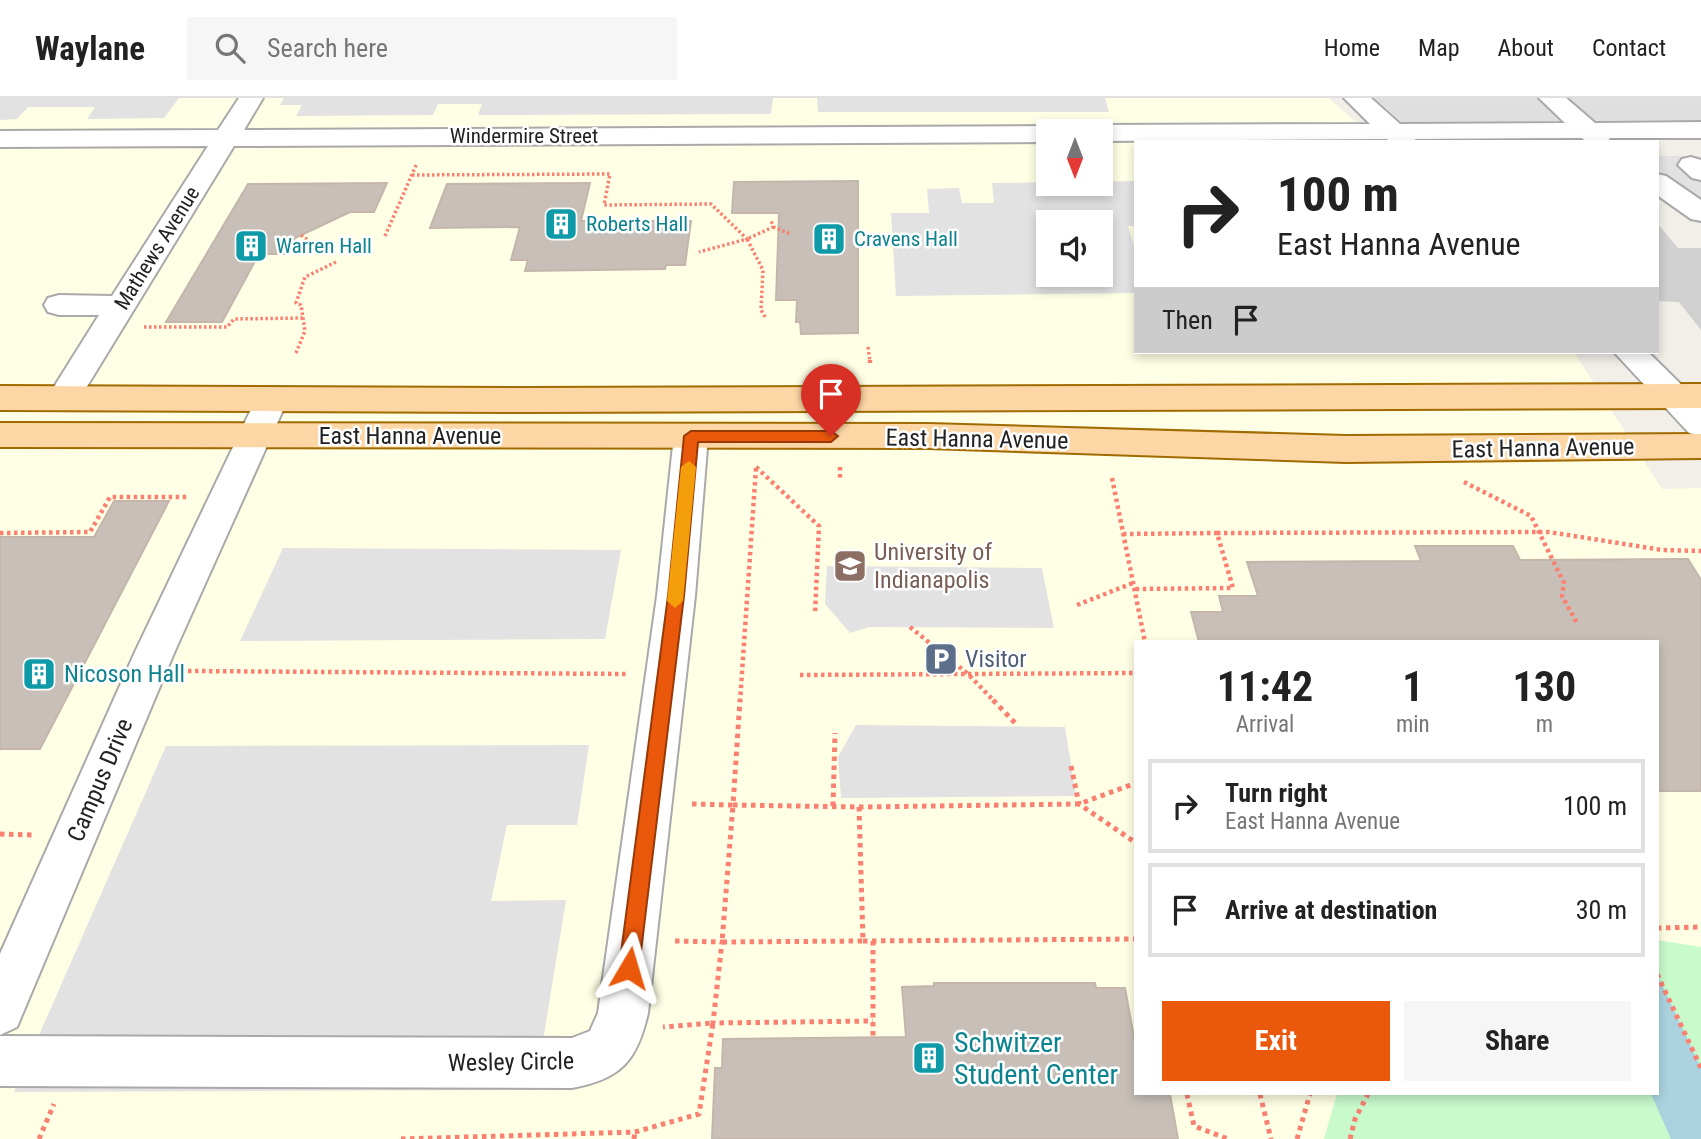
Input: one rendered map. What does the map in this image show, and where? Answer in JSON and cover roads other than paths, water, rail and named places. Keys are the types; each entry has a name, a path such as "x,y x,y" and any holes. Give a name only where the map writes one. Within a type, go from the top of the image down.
{"main road":[{"name":"East Hanna Avenue","path":"0,398 1695,417"},
{"name":"East Hanna Avenue","path":"0,435 928,436 1346,449 1695,417"}],"street":[{"name":"Mathews Avenue","path":"63,398 251,98"},
{"path":"1356,98 1400,137"},
{"path":"1551,98 1594,136"},
{"path":"1113,133 1400,137 1594,136 1701,130"},
{"name":"Windermire Street","path":"0,139 1036,134"},
{"path":"1659,183 1701,213"},
{"path":"59,305 114,317"},
{"path":"1632,354 1695,417"},
{"name":"Campus Drive","path":"0,1010 147,671 272,399"},
{"name":"Wesley Circle","path":"0,1061 572,1063 595,1059 604,1053 617,1037 623,1013 666,674 691,436"}],"water":[{"path":"1659,980 1701,1068 1701,1139 1671,1139 1651,1095 1659,1095"}],"place":[{"name":"Roberts Hall","path":"561,224"},
{"name":"Cravens Hall","path":"829,239"},
{"name":"Warren Hall","path":"251,246"},
{"name":"University of Indianapolis","path":"850,566"},
{"name":"Visitor","path":"941,659"},
{"name":"Nicoson Hall","path":"39,674"},
{"name":"Schwitzer Student Center","path":"929,1058"}]}
